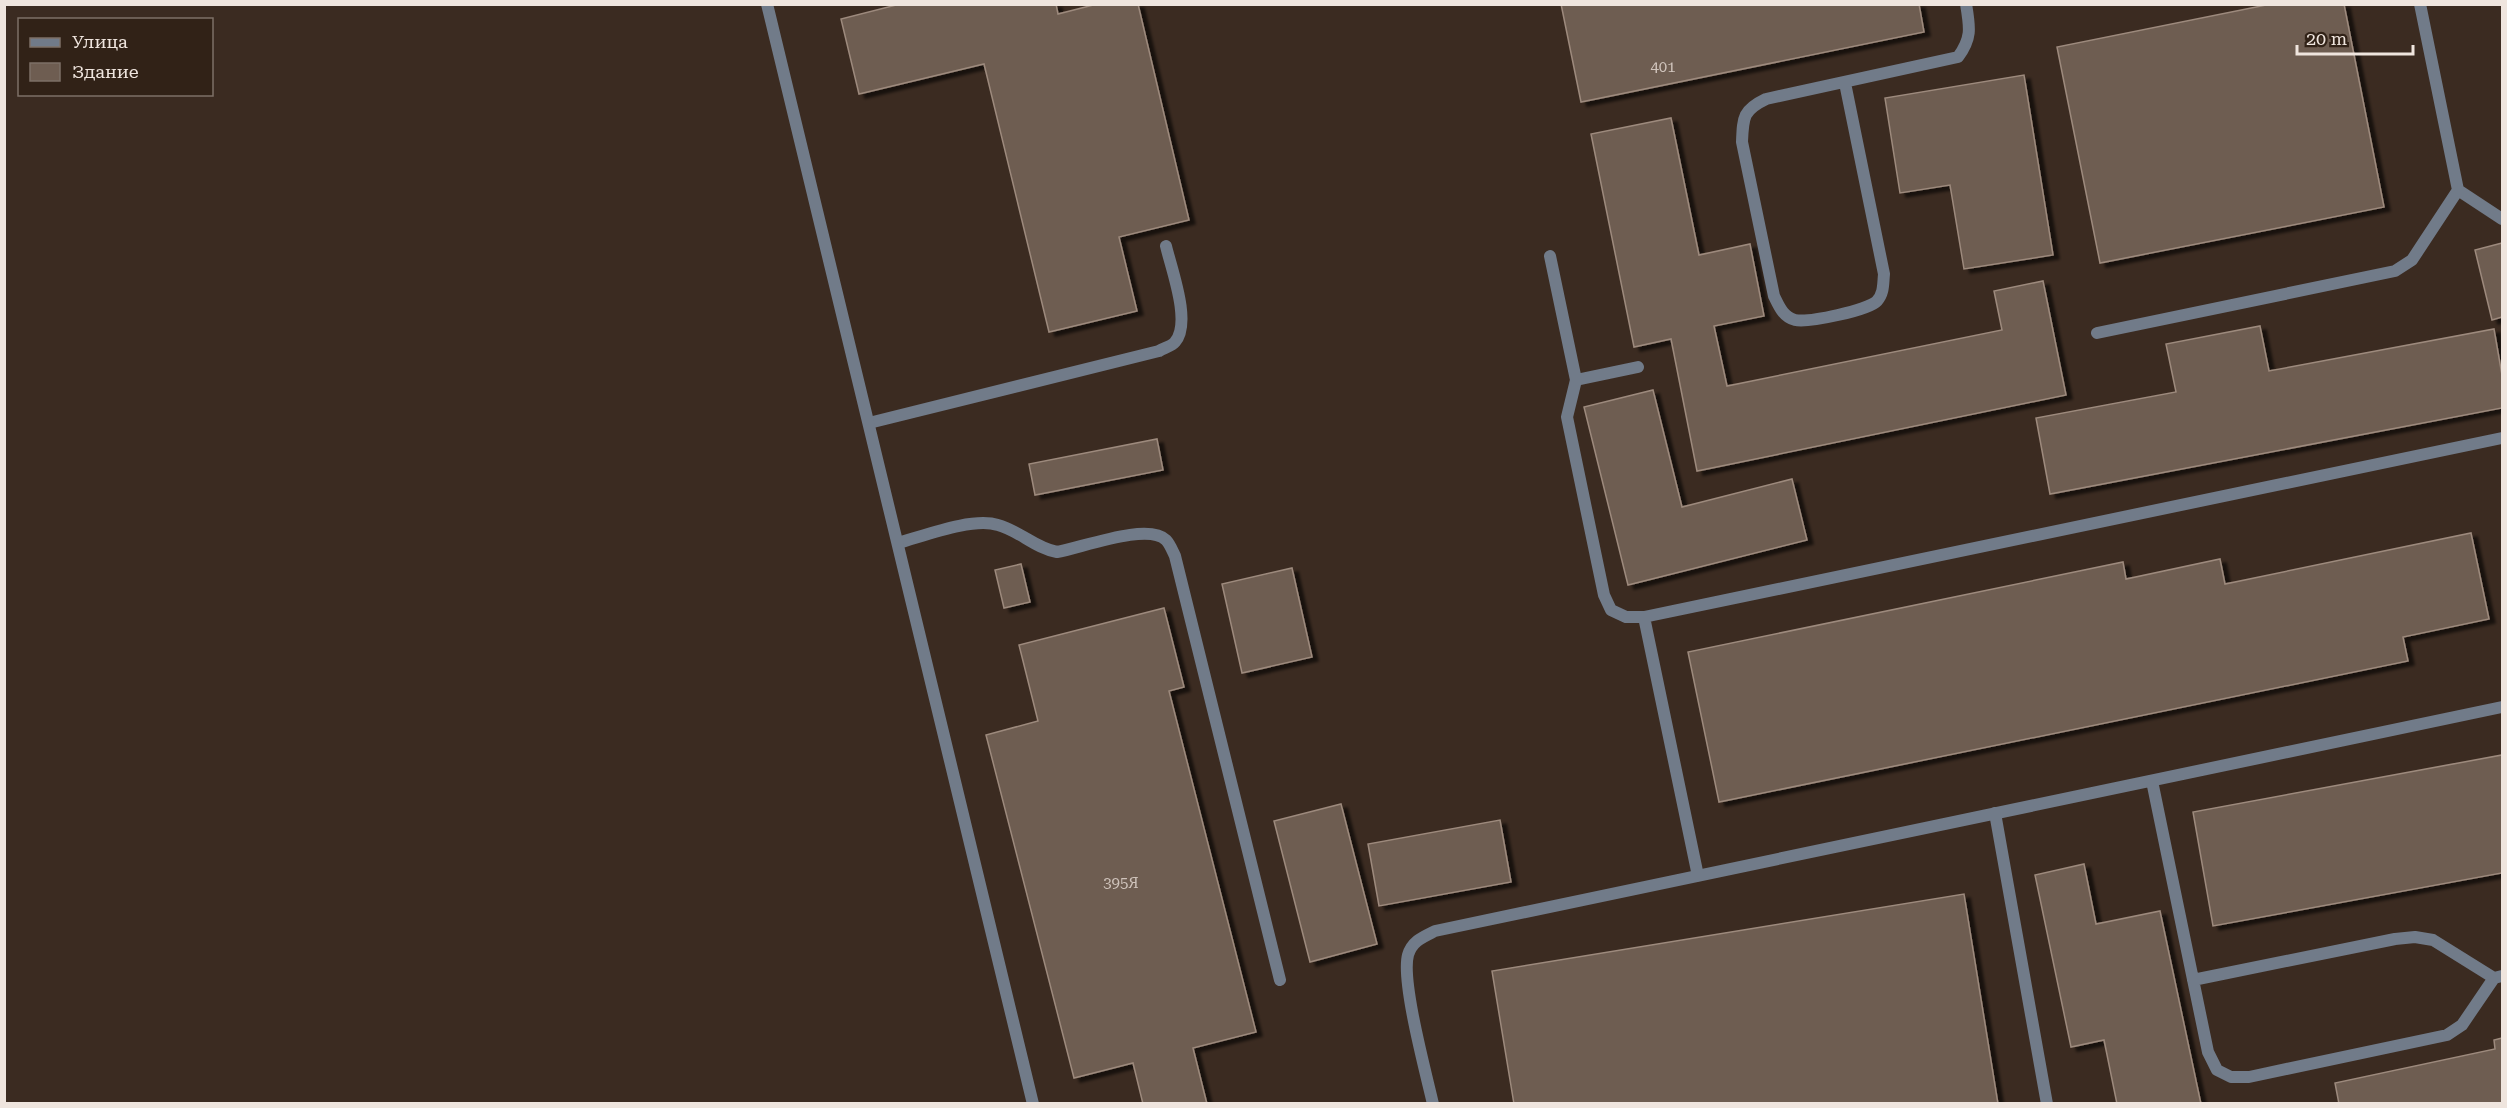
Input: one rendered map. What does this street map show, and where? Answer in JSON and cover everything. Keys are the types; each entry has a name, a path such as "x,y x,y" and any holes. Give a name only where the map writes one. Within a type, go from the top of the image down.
{"street":[{"path":"767,4 1033,1104"},
{"path":"1845,83 1884,274 1883,292 1876,303 1861,309 1794,320 1783,313 1774,296 1742,142 1743,119 1751,106 1766,99 1958,57 1969,42 1966,4"},
{"path":"2097,333 2395,271 2412,260 2458,190 2420,4"},
{"path":"2458,190 2502,219"},
{"path":"868,423 1159,351 1175,343 1181,330 1181,312 1166,246"},
{"path":"1550,256 1576,380 1567,417 1604,595 1611,610 1626,617 1644,617 2502,438"},
{"path":"1576,380 1638,368"},
{"path":"898,543 982,524 998,525 1045,550 1057,552 1138,533 1153,534 1166,540 1175,556 1280,980"},
{"path":"1644,617 1698,876"},
{"path":"1433,1104 1408,983 1408,955 1417,940 1435,931 2502,707"},
{"path":"2152,781 2193,980 2208,1052 2217,1070 2231,1077 2249,1077 2447,1035 2462,1025 2498,977 2433,940 2415,937 2395,939 2193,980"},
{"path":"1995,813 2047,1104"}],"building":[{"path":"900,4 1056,4 1058,14 1097,4 1138,4 1189,220 1119,237 1137,311 1049,332 984,64 859,94 841,19"},
{"path":"1561,4 1919,4 1924,32 1581,102"},
{"path":"2271,4 2344,4 2384,207 2100,263 2057,47"},
{"path":"2024,75 2053,255 1964,269 1950,185 1900,193 1885,98"},
{"path":"1671,118 1699,255 1750,244 1764,316 1714,326 1727,386 2002,330 1994,291 2043,281 2066,395 1697,471 1671,339 1634,347 1591,134"},
{"path":"2502,243 2502,317 2492,320 2475,250"},
{"path":"2260,326 2269,371 2494,329 2502,375 2502,408 2050,494 2036,418 2176,392 2166,344"},
{"path":"1653,390 1682,507 1792,479 1807,540 1628,585 1584,407"},
{"path":"1157,439 1163,470 1035,495 1029,464"},
{"path":"2471,533 2489,619 2403,637 2408,661 1719,802 1688,652 2123,562 2126,579 2220,559 2225,584"},
{"path":"1021,564 1030,602 1004,608 995,570"},
{"path":"1292,568 1312,657 1242,673 1222,584"},
{"path":"1164,608 1184,687 1169,691 1256,1032 1193,1048 1207,1104 1143,1104 1133,1063 1074,1078 986,735 1038,721 1019,645"},
{"path":"2502,755 2502,873 2213,926 2193,812"},
{"path":"1341,804 1377,944 1310,962 1274,821"},
{"path":"1500,820 1511,882 1379,906 1368,844"},
{"path":"2084,864 2096,924 2160,911 2201,1104 2117,1104 2104,1040 2071,1047 2035,875"},
{"path":"1964,894 1998,1104 1514,1104 1492,971"},
{"path":"2502,1038 2502,1104 2339,1104 2335,1083 2495,1049 2494,1040"}]}
